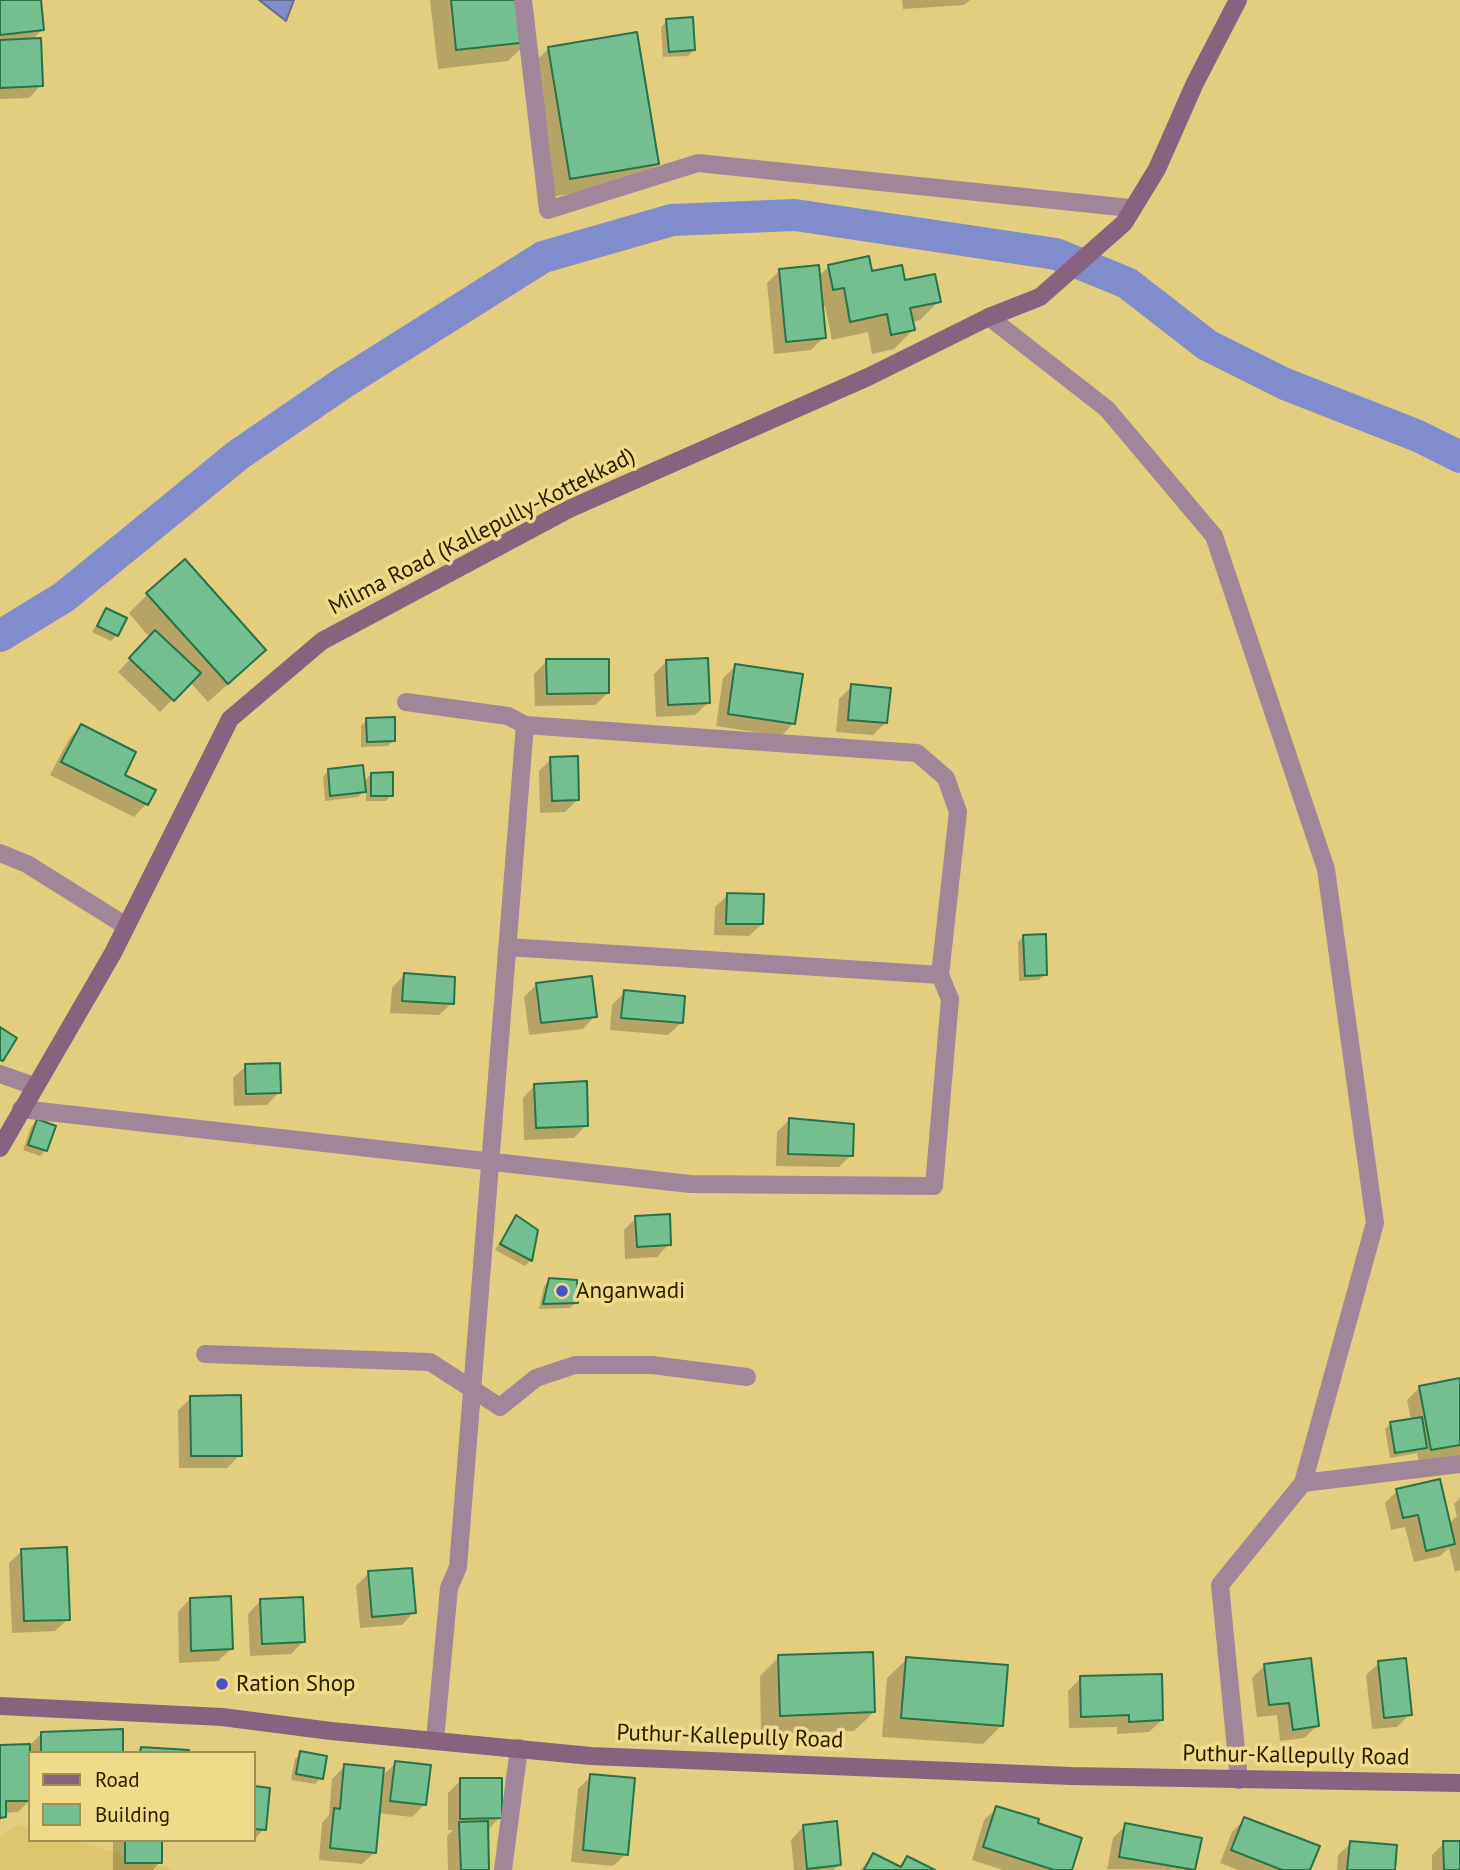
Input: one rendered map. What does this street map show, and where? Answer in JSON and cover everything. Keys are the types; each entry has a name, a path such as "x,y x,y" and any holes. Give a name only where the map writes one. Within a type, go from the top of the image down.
{"main road":[{"name":"Milma Road (Kallepully-Kottekkad)","path":"0,1148 126,926 230,719 322,641 569,509 868,377 989,317 1040,297 1127,216 1157,169 1195,83 1238,0"},
{"name":"Puthur-Kallepully Road","path":"0,1706 222,1717 591,1756 1239,1780 1460,1783"}],"street":[{"path":"523,0 548,210 698,163 1127,216"},
{"path":"989,317 1107,409 1214,536 1326,870 1375,1223 1303,1483 1220,1585 1239,1780"},
{"path":"21,1110 690,1184 934,1186 950,999 940,975 958,812 946,778 917,754 525,726 508,716 405,702"},
{"path":"435,1740 449,1588 458,1567 488,1161 525,726"},
{"path":"0,853 27,864 126,926"},
{"path":"508,947 940,975"},
{"path":"0,1074 34,1086"},
{"path":"205,1354 430,1362 500,1407 536,1378 575,1365 652,1365 747,1377"},
{"path":"1303,1483 1460,1464"},
{"path":"503,1870 519,1748"}],"shaded area":[{"path":"18,1824 28,1827 28,1842 80,1842 175,1870 0,1870 0,1837"}],"water":[{"path":"259,0 294,0 286,21"}],"building":[{"path":"0,0 41,0 44,30 0,35"},
{"path":"451,0 524,0 529,42 456,50"},
{"path":"693,17 695,50 669,52 666,19"},
{"path":"637,32 659,164 570,179 548,47"},
{"path":"41,38 43,86 0,88 0,40"},
{"path":"869,256 872,271 902,265 905,280 935,274 941,302 910,308 915,330 891,335 887,314 850,322 844,288 833,290 828,265"},
{"path":"819,265 826,338 786,342 779,269"},
{"path":"185,559 266,650 228,684 146,593"},
{"path":"106,608 127,618 118,636 97,626"},
{"path":"155,630 201,673 174,701 129,658"},
{"path":"708,658 710,703 668,705 666,660"},
{"path":"546,659 609,659 609,693 547,694"},
{"path":"735,664 803,674 795,724 728,714"},
{"path":"851,684 891,688 887,723 848,720"},
{"path":"395,717 395,741 367,742 366,718"},
{"path":"81,724 136,752 125,775 156,790 148,805 61,762"},
{"path":"578,756 579,800 552,801 550,757"},
{"path":"363,765 366,792 330,796 328,769"},
{"path":"393,772 393,796 371,796 371,773"},
{"path":"727,893 764,894 763,924 726,924"},
{"path":"1046,934 1047,975 1025,976 1023,935"},
{"path":"404,973 455,977 454,1004 402,1001"},
{"path":"592,976 597,1017 541,1023 536,983"},
{"path":"624,990 685,996 683,1023 621,1018"},
{"path":"0,1027 17,1038 3,1061 0,1060"},
{"path":"280,1063 281,1093 246,1094 245,1064"},
{"path":"587,1081 588,1126 536,1128 534,1084"},
{"path":"789,1118 854,1124 853,1156 788,1154"},
{"path":"37,1119 56,1126 47,1151 28,1145"},
{"path":"670,1214 671,1245 637,1247 635,1216"},
{"path":"516,1215 538,1230 532,1261 500,1244"},
{"name":"Anganwadi","path":"549,1278 577,1280 578,1303 543,1304"},
{"path":"1460,1378 1460,1445 1431,1450 1419,1386"},
{"path":"241,1395 242,1456 191,1456 190,1396"},
{"path":"1422,1417 1427,1448 1395,1453 1390,1422"},
{"path":"1440,1479 1455,1544 1426,1551 1418,1515 1403,1518 1396,1489"},
{"path":"67,1547 70,1620 24,1621 21,1549"},
{"path":"412,1568 416,1613 372,1617 368,1571"},
{"path":"231,1596 233,1649 191,1651 190,1598"},
{"path":"303,1597 305,1642 262,1644 260,1599"},
{"path":"873,1652 875,1712 780,1716 778,1655"},
{"path":"906,1657 1008,1665 1003,1726 901,1718"},
{"path":"1311,1658 1319,1726 1293,1730 1289,1703 1269,1705 1264,1664"},
{"path":"1406,1658 1412,1715 1384,1718 1378,1661"},
{"path":"1162,1674 1163,1720 1129,1722 1129,1715 1081,1717 1080,1676"},
{"path":"123,1729 123,1751 41,1751 41,1732"},
{"path":"30,1744 28,1801 6,1801 6,1817 0,1818 0,1745"},
{"path":"141,1747 189,1750 189,1751 140,1751"},
{"path":"300,1751 327,1756 323,1779 296,1774"},
{"path":"395,1761 431,1765 426,1805 390,1801"},
{"path":"344,1764 384,1768 376,1853 330,1848 334,1808 340,1809"},
{"path":"590,1774 635,1778 628,1855 583,1850"},
{"path":"460,1778 502,1778 502,1818 460,1819"},
{"path":"256,1786 270,1788 266,1830 256,1829"},
{"path":"996,1806 1039,1819 1038,1823 1082,1838 1072,1870 1054,1870 983,1847"},
{"path":"1244,1817 1320,1846 1310,1870 1282,1870 1231,1850"},
{"path":"488,1821 489,1870 461,1870 459,1822"},
{"path":"837,1821 841,1865 807,1869 803,1825"},
{"path":"1125,1823 1202,1838 1195,1870 1119,1857"},
{"path":"1350,1841 1397,1845 1395,1870 1347,1870"},
{"path":"1443,1841 1460,1841 1460,1870 1444,1870"},
{"path":"125,1842 162,1842 162,1863 125,1863"},
{"path":"873,1853 901,1867 907,1856 935,1870 864,1870"}],"waterway":[{"path":"0,636 64,597 238,455 343,383 543,257 672,220 795,215 1056,254 1127,283 1207,345 1285,384 1418,436 1460,457"}],"place":[{"name":"Anganwadi","path":"562,1291"},
{"name":"Ration Shop","path":"222,1684"}]}
